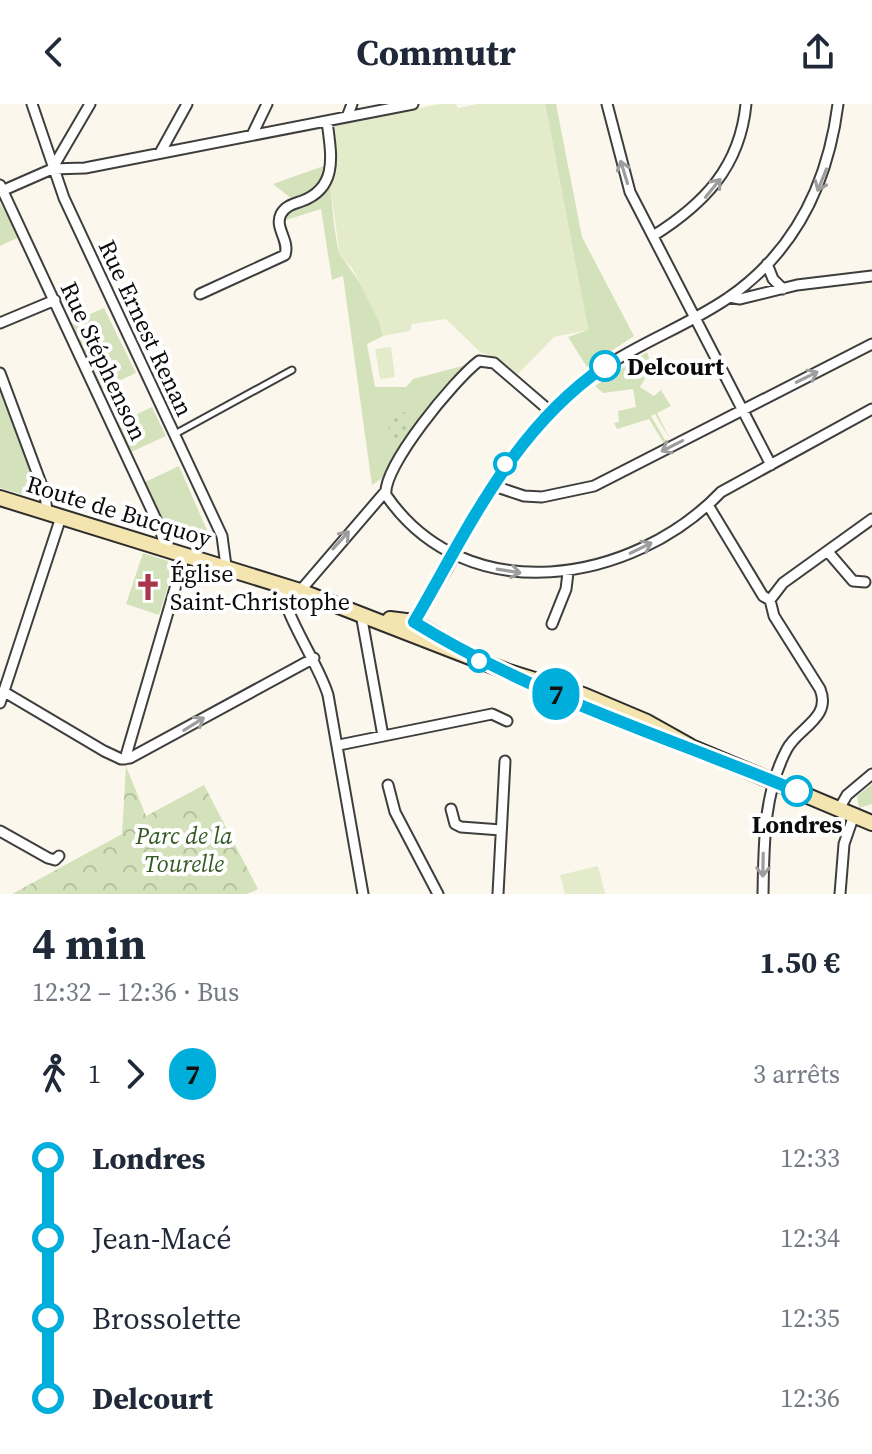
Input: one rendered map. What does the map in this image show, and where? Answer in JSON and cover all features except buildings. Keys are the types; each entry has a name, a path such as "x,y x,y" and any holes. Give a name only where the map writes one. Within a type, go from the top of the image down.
{"main road":[{"name":"Route de Bucquoy","path":"0,498 282,584 390,625 414,628"},
{"name":"Route de Bucquoy","path":"361,614 414,628 475,659 583,695 690,746 872,823"}],"street":[{"name":"Rue Ernest Renan","path":"32,104 52,169 222,536 226,566"},
{"path":"52,169 90,104"},
{"path":"160,153 187,104"},
{"path":"252,135 267,104"},
{"path":"347,117 352,104"},
{"path":"2,188 52,169 85,168 413,104"},
{"path":"607,104 627,182 771,465"},
{"path":"653,236 690,212 721,179 740,139 746,104"},
{"path":"414,628 491,485 551,412 619,356 729,297 767,264 790,237 821,185 831,155 838,104"},
{"path":"200,294 285,255 286,244 279,225 281,213 322,190 330,176 332,163 327,121"},
{"name":"Rue Stéphenson","path":"2,188 160,528 165,548"},
{"path":"767,264 773,279 783,289"},
{"path":"729,297 740,299 783,289 872,276"},
{"path":"0,323 55,300"},
{"path":"491,485 524,496 542,497 585,490 872,344"},
{"path":"300,591 385,492 387,481 417,433 479,361 494,363 551,412"},
{"path":"0,373 54,514 6,693 0,703"},
{"path":"385,492 405,521 453,555 509,572 568,573 615,561 654,541 708,505 721,492 872,409"},
{"path":"708,505 763,596 770,600 774,616 820,689 823,702 816,719 788,746 775,782 764,825 763,894"},
{"path":"770,600 783,583 829,553 872,519"},
{"path":"829,553 853,581 865,582"},
{"path":"125,759 185,554"},
{"path":"552,624 566,589 568,573"},
{"path":"282,584 283,597 314,658 328,695 363,894"},
{"path":"361,614 383,736"},
{"path":"6,693 104,751 125,759 141,754 314,658"},
{"path":"339,745 492,714 507,721"},
{"path":"498,894 505,761"},
{"path":"839,809 847,795 872,774"},
{"path":"388,785 395,812 438,894"},
{"path":"451,809 455,824 461,827 501,830"},
{"path":"840,894 844,844 854,815"},
{"path":"0,831 48,858 55,860 59,856"}],"lane":[{"path":"174,434 292,370"}],"green space":[{"path":"440,104 456,104 458,108 477,104 545,104 588,330 554,337 517,375 496,358 480,352 446,319 412,324 410,331 383,336 381,325 352,268 340,256 330,185 336,174 334,125"},
{"path":"545,104 556,104 582,237 634,336 587,367 568,337 588,330"},
{"path":"332,163 336,165 331,188 339,252 360,283 381,325 383,336 367,344 375,387 406,387 413,379 466,365 436,400 385,476 372,485 343,276 332,280 321,209 286,220 286,206 292,199 273,184"},
{"path":"0,203 19,237 0,246"},
{"path":"104,308 136,373 99,390 67,324"},
{"path":"391,347 395,377 380,379 375,349"},
{"path":"647,352 652,367 640,387 654,396 661,390 671,406 657,413 671,441 655,414 651,416 667,443 664,444 649,419 617,429 614,423 619,422 618,411 636,407 633,389 603,393 595,386"},
{"path":"0,386 41,497 38,499 0,488"},
{"path":"152,407 166,436 129,453 116,424"},
{"path":"405,412 406,435 399,443 389,436 388,413"},
{"path":"179,466 210,537 203,545 168,535 143,483"},
{"path":"143,553 168,561 172,573 159,615 126,604"},
{"name":"Parc de la Tourelle","path":"126,766 146,816 204,785 258,889 247,894 12,894 122,834"},
{"path":"872,784 872,804 859,808 857,796"},
{"path":"598,866 605,894 565,894 560,875"}],"bus line":[{"name":"7","path":"605,366 576,388 518,447 478,505 447,568 414,622 475,659 530,684 797,791"}],"place":[{"name":"Delcourt","path":"605,366"},
{"name":"Église Saint-Christophe","path":"148,587"},
{"name":"Londres","path":"797,791"}]}
